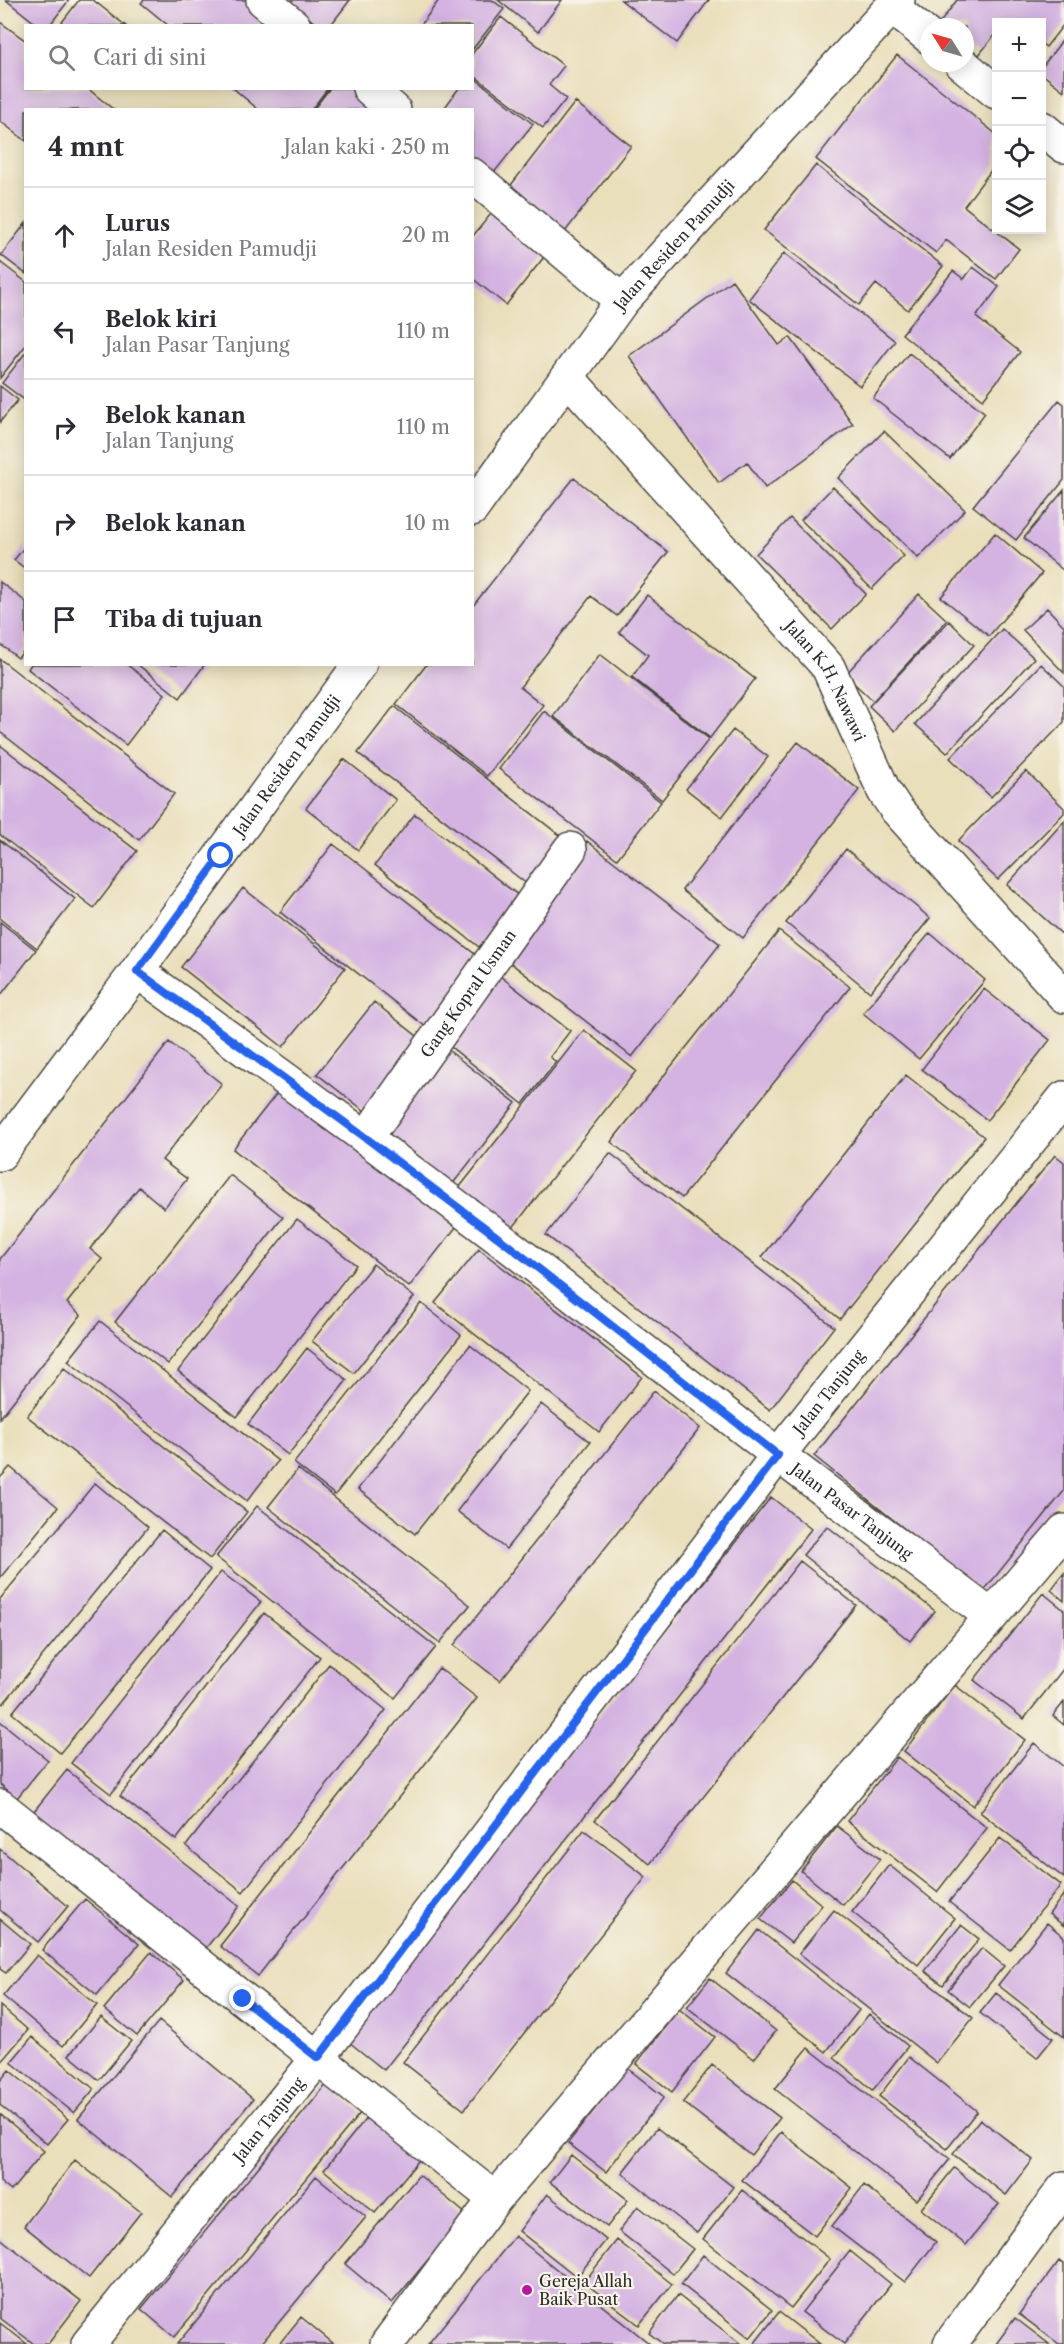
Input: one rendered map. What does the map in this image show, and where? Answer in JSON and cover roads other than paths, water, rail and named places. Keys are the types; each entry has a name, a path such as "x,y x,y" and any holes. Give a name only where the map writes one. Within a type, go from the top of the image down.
{"street":[{"path":"263,0 292,24"},
{"path":"895,4 920,28"},
{"name":"Jalan Residen Pamudji","path":"474,506 622,301 895,4"},
{"path":"972,72 992,89"},
{"path":"371,90 392,108"},
{"path":"1046,132 1064,146"},
{"path":"474,177 622,301"},
{"name":"Jalan K.H. Nawawi","path":"568,378 828,667 884,791 896,809 1064,996"},
{"name":"Jalan Residen Pamudji","path":"0,1154 137,971 359,666"},
{"name":"Gang Kopral Usman","path":"366,1138 570,849"},
{"name":"Jalan Pasar Tanjung","path":"137,971 512,1248 778,1455 991,1616"},
{"name":"Jalan Tanjung","path":"88,2344 318,2058 778,1455 1064,1098"},
{"path":"387,2344 495,2199 1064,1531"},
{"path":"0,1806 495,2199"},
{"path":"950,2344 1064,2188"}],"place":[{"name":"Gereja Allah Baik Pusat","path":"527,2290"}]}
